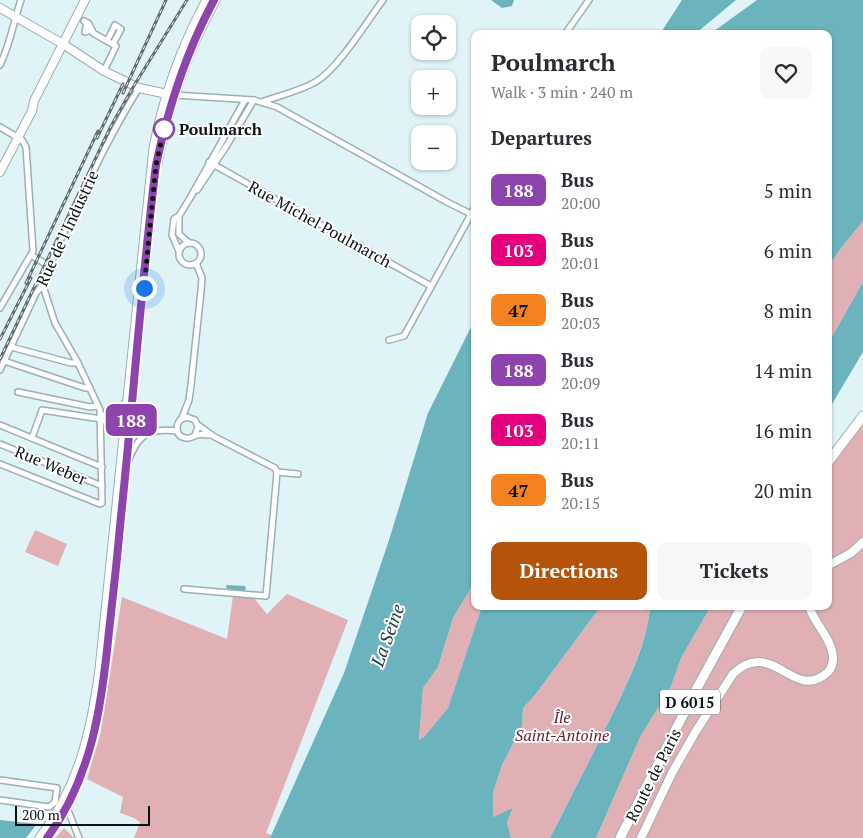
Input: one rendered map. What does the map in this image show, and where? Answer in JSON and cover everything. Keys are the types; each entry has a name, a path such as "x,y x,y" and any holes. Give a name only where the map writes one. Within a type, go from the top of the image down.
{"main road":[{"path":"0,172 32,111 34,101 85,0"},
{"path":"47,838 67,808 85,767 99,711 106,666 156,165 170,95 182,52 207,0"},
{"path":"40,838 59,812 72,787 91,727 100,669 150,167 158,123 214,0"},
{"path":"0,8 63,44 104,71 140,88 170,95"},
{"path":"832,456 863,416"},
{"path":"832,563 851,553 863,542"},
{"name":"Route de Paris","path":"620,838 697,688 740,610"},
{"path":"641,838 672,774 696,731 733,674 752,662 764,662 791,676 808,681 822,677 831,669 834,657 832,650 810,610"}],"street":[{"path":"0,65 13,33 15,17 21,0"},
{"path":"262,102 311,84 323,76 338,60 383,0"},
{"path":"567,30 589,0"},
{"path":"86,22 93,33 116,46 104,71"},
{"path":"106,40 115,26 121,29 113,44"},
{"path":"0,46 7,50"},
{"name":"Rue de l'Industrie","path":"0,370 36,293 43,286 49,266 110,136 140,88"},
{"path":"170,95 254,100 283,110 471,213"},
{"path":"212,163 245,100"},
{"path":"179,216 179,234 189,243 196,245 200,251 200,257 196,263 190,265 184,263 180,257 172,235 174,219 179,216 254,100"},
{"path":"0,127 22,140 26,147 33,251 0,308"},
{"name":"Rue Michel Poulmarch","path":"212,163 432,286"},
{"path":"389,340 404,336 471,220"},
{"path":"179,251 182,246 189,243"},
{"path":"31,255 49,266"},
{"path":"196,263 202,278 189,400 182,418 178,422 177,431 180,436 185,438 191,438 195,435 213,436"},
{"path":"0,464 102,504 101,418 98,406 78,363 55,323 43,286"},
{"path":"11,347 71,363 78,363"},
{"path":"4,361 90,388"},
{"path":"18,392 90,407 98,406"},
{"path":"101,418 118,415 128,394"},
{"path":"184,589 266,596 277,472 273,466 213,436 198,426 193,418 189,400"},
{"path":"32,438 42,410 101,418 117,423 124,432"},
{"path":"182,418 193,418"},
{"path":"0,425 102,467"},
{"path":"195,435 198,426"},
{"path":"126,467 134,447 144,435 156,430 177,431"},
{"name":"Rue Weber","path":"0,444 102,486"},
{"path":"277,472 298,474"},
{"path":"0,780 57,788 55,802 49,806 0,800"},
{"path":"67,808 79,838"}],"green space":[{"path":"863,221 863,282 832,337 832,262"},
{"path":"863,420 863,838 596,838 641,735 670,689 681,658 709,610 832,610 832,463 842,445"},
{"path":"35,530 67,544 58,566 25,552"},
{"path":"471,588 471,610 481,610 448,708 419,741 423,688 438,667 453,618"},
{"path":"287,594 348,620 266,833 271,835 270,838 134,838 140,822 120,813 123,797 87,779 101,732 122,597 227,639 233,596 253,597 267,614"},
{"name":"Île Saint-Antoine","path":"598,610 650,610 645,634 628,682 550,838 511,838 507,822 513,809 493,817 493,793 502,765 522,726 523,708 535,695"},
{"path":"64,828 74,838 55,838"}],"water":[{"path":"491,0 514,0 512,6 502,8"},
{"path":"682,0 736,0 700,30 663,30"},
{"path":"757,0 863,0 863,221 832,262 832,30 716,30"},
{"path":"863,282 863,352 832,404 832,337"},
{"name":"La Seine","path":"471,327 471,588 453,618 438,667 423,688 419,740 424,737 448,708 481,610 598,610 535,695 523,708 522,726 502,765 493,793 493,817 513,808 507,822 511,838 270,838 344,673 389,540 428,413"},
{"path":"226,585 245,586 246,589 244,591 227,589"},
{"path":"650,610 709,610 681,658 670,689 641,735 596,838 550,838 632,671 648,622"},
{"path":"0,820 37,824 26,838 0,838"}],"railway":[{"path":"123,93 166,0"},
{"path":"0,359 111,126 187,0"},
{"path":"97,138 123,84"},
{"path":"26,283 98,131"},
{"path":"0,339 31,278"}],"bus line":[{"name":"188","path":"47,838 66,810 77,787 90,752 97,723 109,639 156,165 169,109 178,82 214,0"}],"place":[{"name":"Poulmarch","path":"164,129"}],"route":[{"path":"144,288 156,165 164,129"}]}
